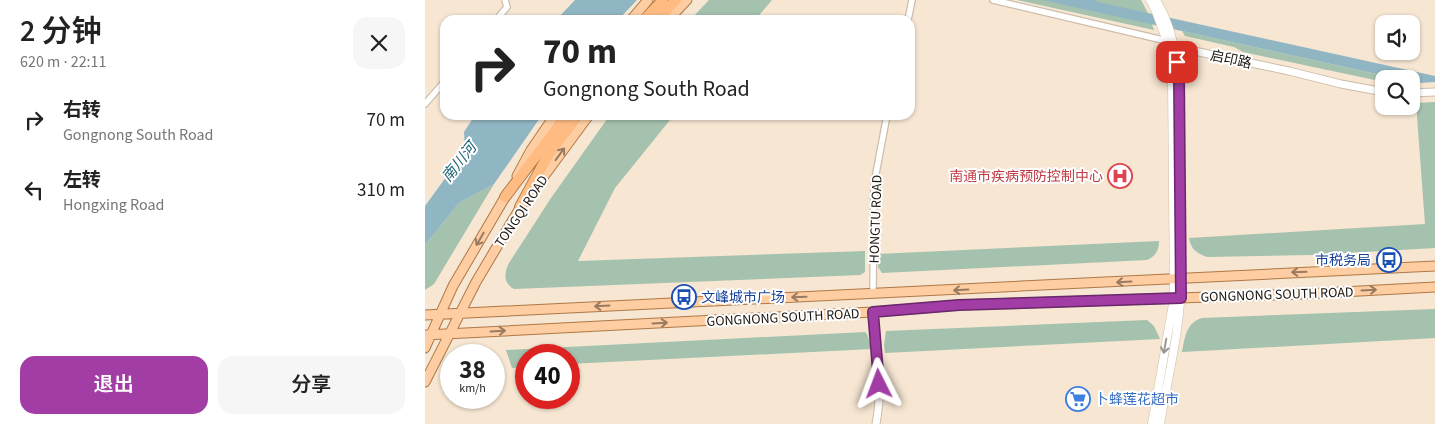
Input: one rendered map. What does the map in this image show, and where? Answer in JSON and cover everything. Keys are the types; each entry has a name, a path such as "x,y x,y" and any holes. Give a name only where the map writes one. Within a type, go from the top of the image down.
{"highway":[{"path":"649,15 663,0"},
{"path":"662,15 676,0"},
{"path":"505,197 563,120"},
{"path":"520,207 547,157 573,120"}],"main road":[{"path":"635,15 648,0"},
{"path":"673,15 687,0"},
{"path":"1150,0 1175,47 1179,78 1177,298 1160,424"},
{"path":"1156,0 1164,13 1172,82 1177,278"},
{"name":"TONGQI ROAD","path":"425,348 427,335 475,246 531,150 552,120"},
{"name":"TONGQI ROAD","path":"425,382 460,312 520,207 585,120"},
{"name":"GONGNONG SOUTH ROAD","path":"425,315 1435,266"},
{"name":"GONGNONG SOUTH ROAD","path":"427,335 873,312 959,305 1435,287"},
{"path":"1152,424 1177,298"}],"street":[{"path":"909,15 913,0"},
{"path":"993,0 1168,36"},
{"path":"499,15 506,3"},
{"name":"启印路","path":"1175,47 1375,90"},
{"path":"425,104 440,87"},
{"path":"1420,93 1435,92"},
{"name":"HONGTU ROAD","path":"873,294 874,184 886,120"},
{"path":"873,312 879,373 876,424"}],"green space":[{"path":"709,0 772,0 759,15 695,15"},
{"path":"1017,0 1141,0 1154,30"},
{"path":"1182,31 1375,74 1375,80 1243,52 1234,47 1185,36"},
{"path":"1435,102 1435,248 1311,255 1207,257 1197,252 1191,245 1189,238 1425,224 1417,115 1420,115 1420,103"},
{"path":"606,120 670,120 615,188 578,261 865,251 865,272 860,275 514,289 506,281 506,270 551,198"},
{"path":"494,184 434,284 425,290 425,245 459,203"},
{"path":"1159,241 1153,257 1147,260 882,273 878,267 877,254"},
{"path":"1435,309 1435,338 1182,352 1189,327 1202,318"},
{"path":"1147,320 1154,326 1160,339 885,353 884,345 886,331"},
{"path":"865,332 872,349 580,363 580,346"},
{"path":"506,350 515,350 515,368 512,368"}],"water":[{"path":"575,0 637,0 623,15 561,15"},
{"path":"1042,0 1096,0 1098,2 1408,70 1375,70 1375,74"},
{"path":"1420,73 1435,76 1435,82 1420,83"},
{"name":"南川河","path":"472,120 539,120 494,184 459,203 425,245 425,206 465,151 464,132"}],"place":[{"name":"南通市疾病预防控制中心","path":"1120,176"},
{"name":"市税务局","path":"1389,260"},
{"name":"文峰城市广场","path":"684,297"},
{"name":"卜蜂莲花超市","path":"1078,399"}],"route":[{"path":"879,384 873,312 959,305 1181,298 1179,78 1177,62"}]}
